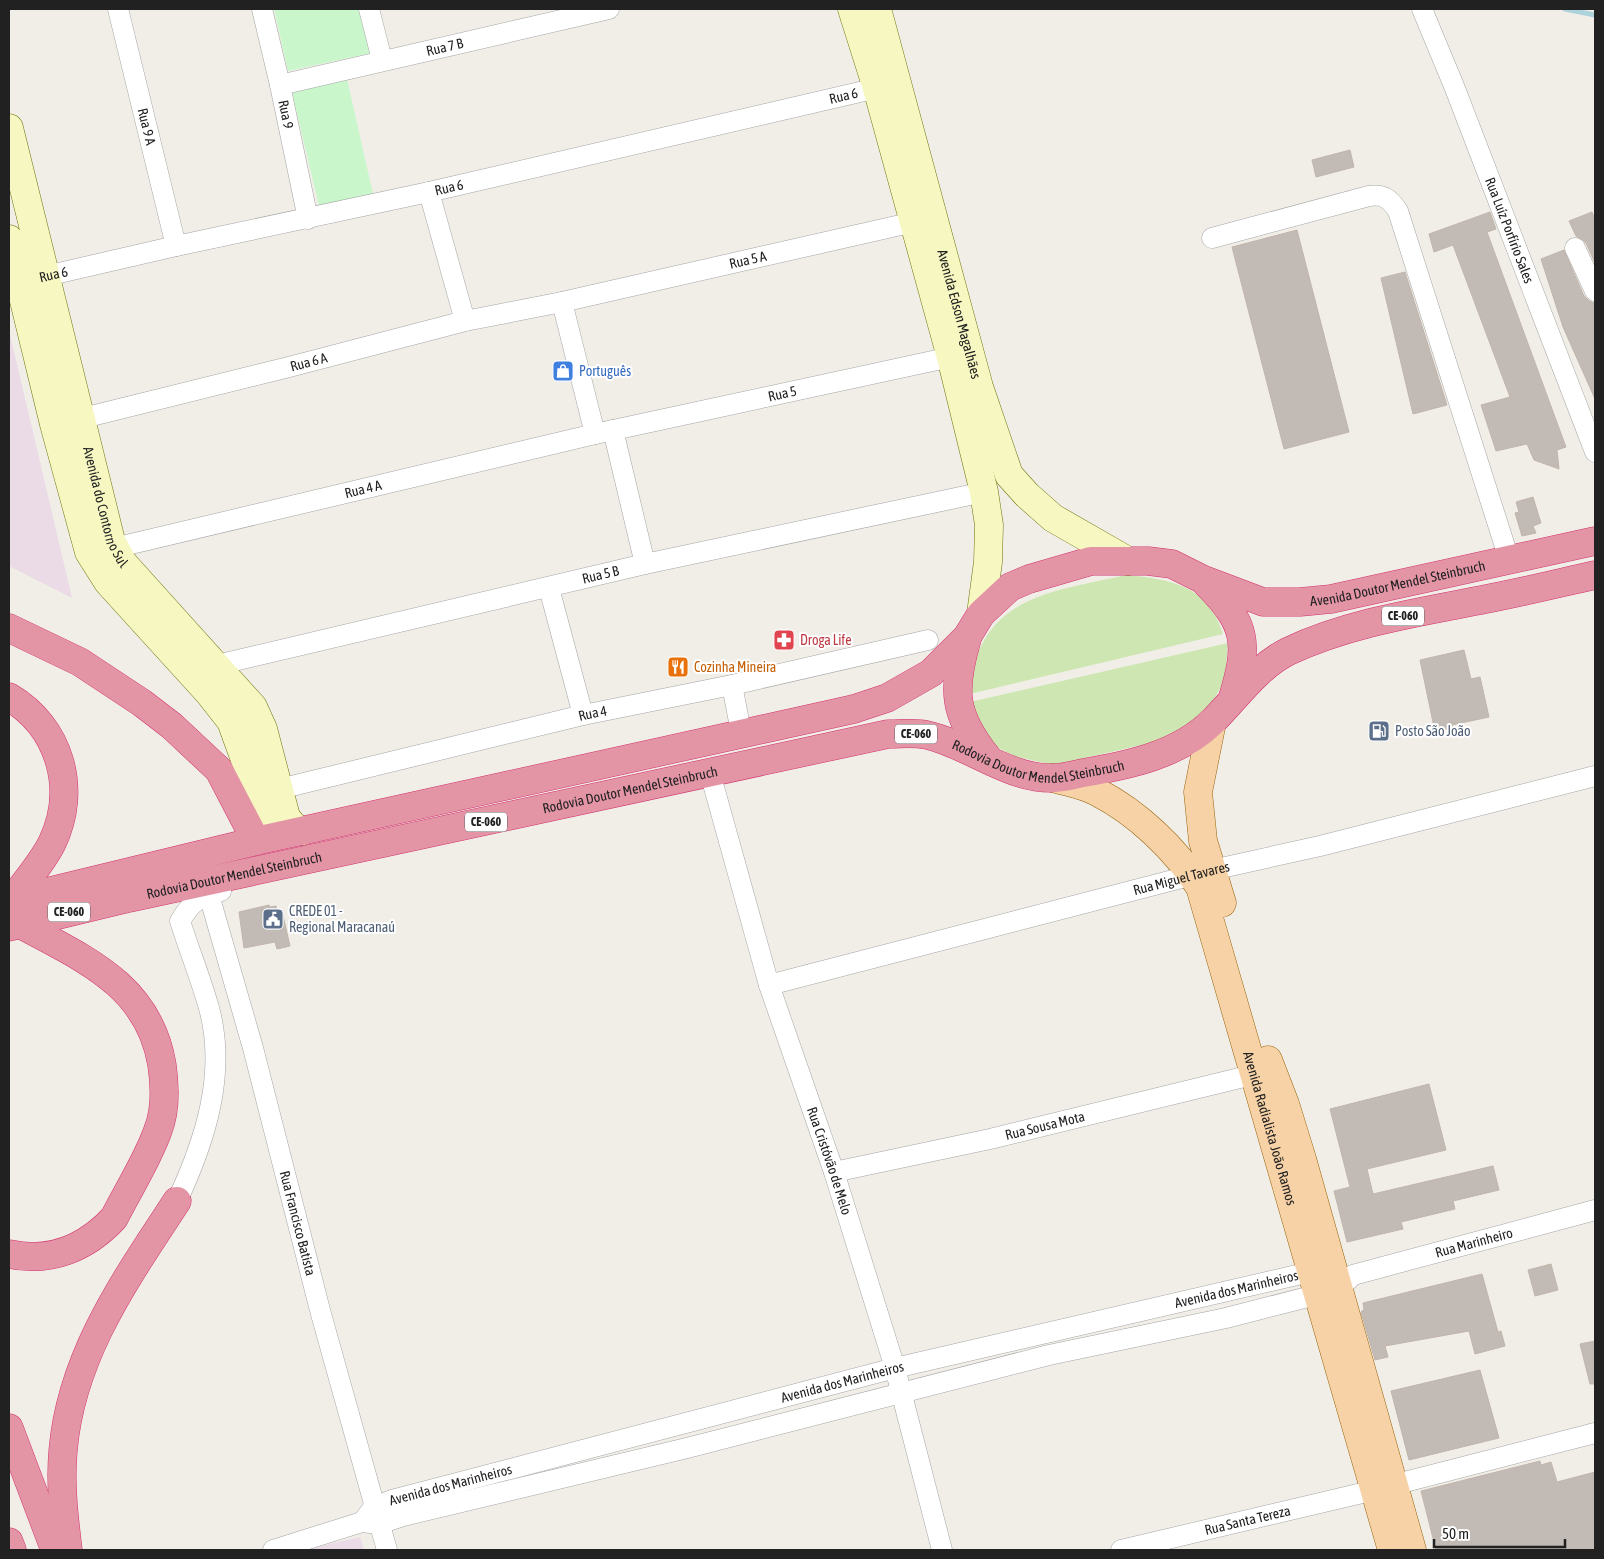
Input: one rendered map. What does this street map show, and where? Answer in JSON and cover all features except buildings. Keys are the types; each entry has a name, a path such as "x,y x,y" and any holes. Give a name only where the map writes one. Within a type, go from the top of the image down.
{"highway":[{"name":"Avenida Doutor Mendel Steinbruch","path":"1202,579 1263,602 1300,602 1331,599 1595,540"},
{"name":"Rodovia Doutor Mendel Steinbruch","path":"13,913 260,840 740,732 854,709 887,698 931,673 1010,587 1030,579 1091,561 1172,564 1202,579"},
{"name":"CE-060","path":"1231,701 1260,671 1288,652 1325,638 1378,622 1595,575"},
{"path":"1202,579 1230,608 1242,636 1244,655 1231,701"},
{"path":"974,626 958,670 957,700 970,735 987,757"},
{"path":"9,628 80,662 135,698 172,726 219,770 260,840"},
{"path":"9,697 27,708 46,731 58,758 64,787 61,817 51,845 13,913 96,966 126,990 148,1021 156,1039 161,1056 164,1093 158,1130 114,1218 109,1224 92,1239 64,1252 34,1257 9,1254"},
{"name":"Rodovia Doutor Mendel Steinbruch","path":"13,913 304,861 888,734 925,734 987,757 1008,770 1053,778 1145,760 1177,748 1212,722 1231,701"},
{"path":"68,1550 62,1498 63,1452 70,1406 77,1378 100,1325 178,1200"},
{"path":"9,1428 55,1550"},
{"path":"9,1542 12,1550"}],"main road":[{"name":"Avenida Radialista João Ramos","path":"1212,722 1198,792 1203,842 1202,873 1207,903 1256,1074 1330,1279"},
{"name":"Avenida Radialista João Ramos","path":"1053,778 1096,791 1132,815 1182,860 1202,873 1271,1070 1286,1104 1384,1487 1392,1550"},
{"name":"Avenida Radialista João Ramos","path":"1384,1487 1412,1550"}],"street":[{"name":"Rua 9 A","path":"118,9 176,246"},
{"name":"Rua 9","path":"262,9 308,219"},
{"path":"369,9 382,60"},
{"name":"Rua 7 B","path":"280,85 609,9"},
{"name":"Avenida Edson Magalhães","path":"852,9 877,88 1009,475 1027,496 1053,518 1128,561"},
{"name":"Avenida Edson Magalhães","path":"877,9 951,357 984,492 989,525 988,562 974,626"},
{"name":"Rua Luíz Porfírio Sales","path":"1422,9 1454,86 1595,452"},
{"name":"Rua 6","path":"32,280 176,246 429,192 877,88"},
{"name":"Avenida do Contorno Sul","path":"9,128 54,424 85,540 94,562 133,610 224,711 231,721 244,760 269,792 288,822 302,831"},
{"path":"429,192 465,321"},
{"path":"1212,238 1369,196 1380,195 1390,200 1398,211 1509,559"},
{"name":"Rua 5 A","path":"562,302 923,220"},
{"name":"Avenida do Contorno Sul","path":"9,239 32,280 80,419 104,523 114,548 133,574 246,696 258,716 269,792 268,823 260,840"},
{"path":"1576,248 1595,291"},
{"path":"562,302 645,564"},
{"name":"Rua 6 A","path":"54,424 465,321 562,302"},
{"name":"Rua 5","path":"604,432 951,357"},
{"name":"Rua 4 A","path":"114,548 604,432"},
{"name":"Rua 5 B","path":"217,665 645,564 984,492"},
{"path":"549,588 583,716"},
{"name":"Rua 4","path":"269,792 583,716 732,686 928,640"},
{"path":"732,686 740,732"},
{"name":"Rua Cristóvão de Melo","path":"710,773 769,985 834,1172 895,1368 942,1550"},
{"name":"Rua Miguel Tavares","path":"769,985 1202,873 1320,846 1595,776"},
{"path":"178,1200 203,1140 212,1097 214,1075 214,1053 209,1010 180,921 189,906 205,896 298,873 304,861"},
{"name":"Rua Francisco Batista","path":"205,896 253,1048 372,1518 387,1550"},
{"name":"Rua Sousa Mota","path":"834,1172 990,1139 1256,1074"},
{"name":"Rua Marinheiro","path":"1330,1279 1595,1210"},
{"name":"Avenida dos Marinheiros","path":"372,1518 392,1500 729,1410 895,1368 1219,1292 1330,1279"},
{"name":"Avenida dos Marinheiros","path":"273,1550 372,1518 402,1516 901,1394 1049,1355 1226,1318 1330,1279"},
{"path":"1219,1292 1226,1318"},
{"path":"1042,1334 1049,1355"},
{"path":"729,1410 736,1434"},
{"name":"Rua Santa Tereza","path":"1121,1550 1384,1487 1595,1432"}],"shaded area":[{"path":"9,330 72,598 9,566"},
{"path":"360,1537 364,1550 303,1550"}],"green space":[{"path":"274,9 361,9 371,53 288,71"},
{"path":"347,79 373,194 319,206 292,92"},
{"path":"1126,575 1173,583 1198,595 1217,618 1223,634 970,694 973,667 984,640 998,622 1015,608 1035,598 1056,591"},
{"path":"1228,643 1225,680 1214,699 1192,722 1172,738 1076,760 1053,765 1014,756 993,745 982,731 970,702"}],"waterway":[{"path":"1565,9 1595,15"}],"place":[{"name":"Português","path":"563,371"},
{"name":"Droga Life","path":"784,640"},
{"name":"Cozinha Mineira","path":"678,667"},
{"name":"Posto São João","path":"1379,731"},
{"name":"CREDE 01 - Regional Maracanaú","path":"273,919"}]}
